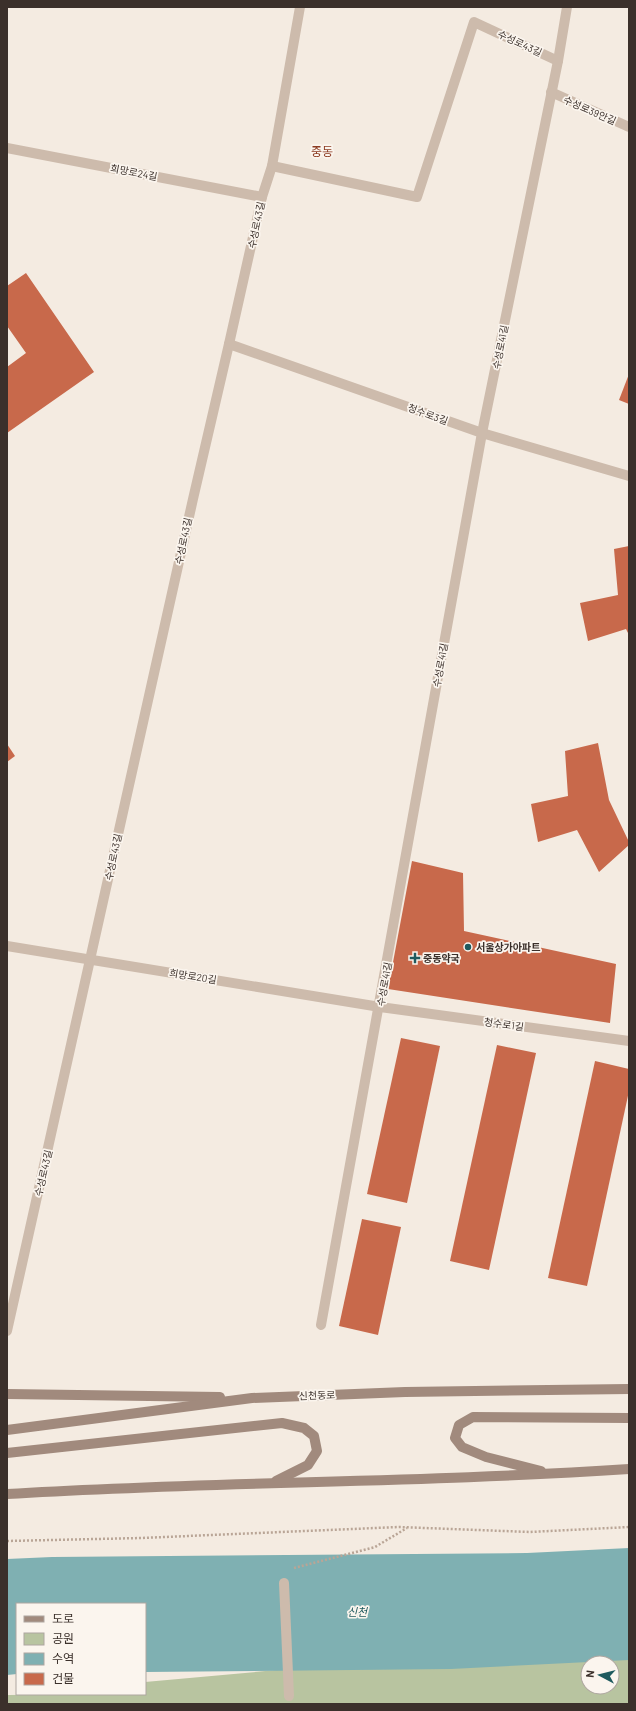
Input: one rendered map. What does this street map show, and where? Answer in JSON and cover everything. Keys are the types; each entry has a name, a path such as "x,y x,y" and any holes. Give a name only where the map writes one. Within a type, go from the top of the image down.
{"main road":[{"name":"신천동로","path":"7,1430 252,1398 405,1392 629,1389"},
{"path":"7,1394 252,1398"},
{"path":"551,1474 486,1457 462,1447 455,1438 459,1425 473,1417 629,1418"},
{"path":"7,1453 267,1424 282,1423 304,1428 314,1436 317,1451 308,1465 273,1483"},
{"path":"7,1494 273,1483 551,1474 629,1469"}],"street":[{"path":"272,166 300,7"},
{"name":"수성로41길","path":"321,1325 380,1007 482,433 558,61 567,7"},
{"name":"수성로43길","path":"7,1331 193,499 262,197 272,166 417,197 474,22 558,61"},
{"name":"수성로39안길","path":"551,92 629,127"},
{"name":"희망로24길","path":"7,148 262,197"},
{"name":"청수로3길","path":"229,344 482,433 629,476"},
{"name":"희망로20길","path":"7,946 380,1007"},
{"name":"청수로1길","path":"380,1007 629,1041"},
{"path":"284,1583 289,1696"}],"path":[{"path":"7,1541 141,1538 408,1528 530,1532 629,1527"},
{"path":"284,1583 285,1570 375,1547 408,1528"}],"green space":[{"path":"620,1658 629,1658 629,1704 7,1704 7,1695 146,1695 146,1682 299,1668 580,1659 580,1695 620,1695"}],"water":[{"name":"신천","path":"629,1548 629,1660 620,1660 620,1655 580,1655 580,1662 451,1669 146,1672 146,1603 16,1603 16,1674 7,1675 7,1559 52,1557 527,1553"}],"building":[{"path":"26,273 94,372 7,433 7,367 26,353 7,326 7,286"},
{"path":"629,374 629,404 619,400"},
{"path":"629,546 629,635 626,629 588,641 580,603 618,595 614,549"},
{"path":"598,743 609,800 629,842 629,845 599,872 577,830 538,842 531,804 568,796 565,751"},
{"path":"7,744 15,756 7,762"},
{"name":"서울상가아파트","path":"412,861 463,873 464,931 616,964 610,1023 388,989"},
{"path":"401,1038 440,1046 407,1203 367,1194"},
{"path":"497,1045 536,1053 489,1270 450,1261"},
{"path":"595,1061 629,1069 629,1091 587,1286 548,1278"},
{"path":"362,1219 401,1227 378,1335 339,1326"}],"place":[{"name":"서울상가아파트","path":"468,947"},
{"name":"중동약국","path":"415,958"}],"district":[{"name":"중동","path":"322,152"}]}
